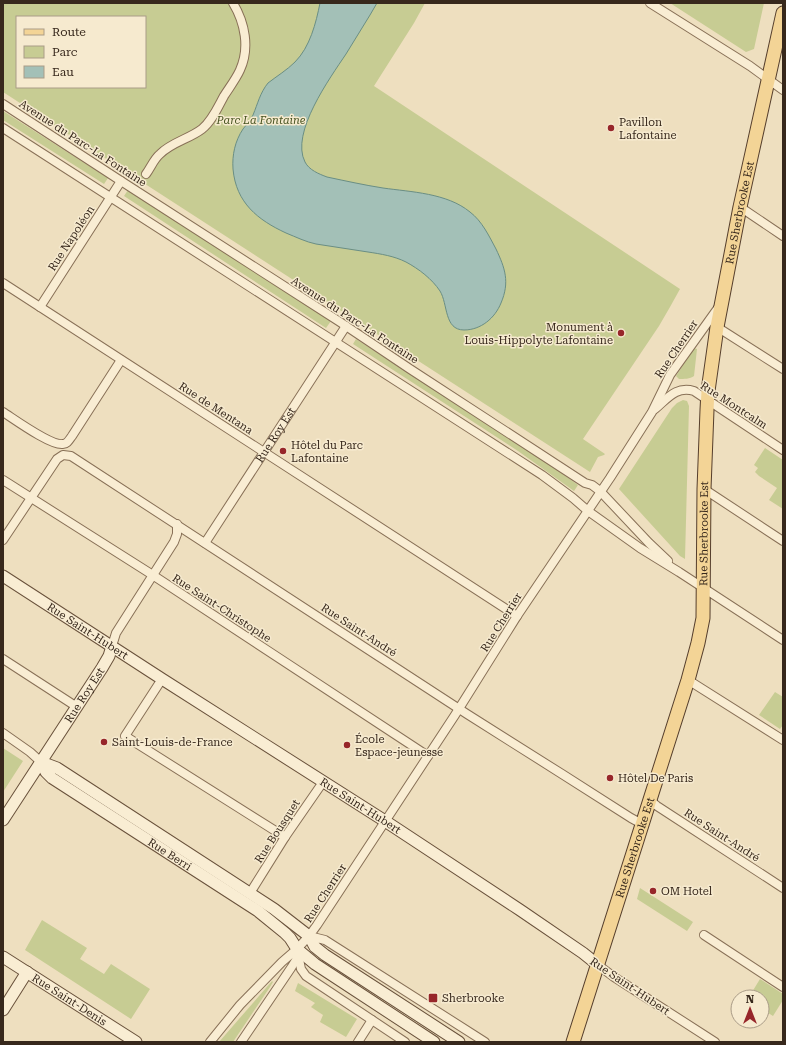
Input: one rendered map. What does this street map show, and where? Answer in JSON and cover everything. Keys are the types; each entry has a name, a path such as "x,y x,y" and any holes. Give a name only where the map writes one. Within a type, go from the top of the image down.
{"main road":[{"name":"Rue Sherbrooke Est","path":"573,1042 688,680 701,630 704,605 704,489 707,399 717,327 740,207 783,14"}],"street":[{"path":"146,174 161,153 170,146 194,135 203,128 215,113 238,74 243,62 245,38 242,21 233,3"},
{"path":"650,3 750,66 783,90"},
{"name":"Avenue du Parc-La Fontaine","path":"3,104 346,326 416,374 572,475 585,483 592,485 600,491 649,543 679,572"},
{"name":"Avenue du Parc-La Fontaine","path":"3,128 111,196 542,475 588,511 640,548 783,640"},
{"name":"Rue Napoléon","path":"40,307 121,181"},
{"path":"740,207 783,236"},
{"name":"Rue de Mentana","path":"3,283 517,616"},
{"name":"Rue Cherrier","path":"210,1042 240,1005 277,967 297,950 309,936 459,709 517,616 610,478 652,412 670,375 721,304"},
{"name":"Rue Roy Est","path":"205,543 265,453 346,326"},
{"path":"717,327 783,369"},
{"path":"3,412 50,441 62,445 69,440 122,360"},
{"name":"Rue Montcalm","path":"652,412 674,393 681,389 689,389 707,399 783,450"},
{"name":"Rue Saint-André","path":"31,498 57,459 63,455 71,456 459,709 630,818 642,824"},
{"name":"Rue Saint-Christophe","path":"3,480 152,575 428,756"},
{"path":"704,489 783,541"},
{"path":"3,540 31,498"},
{"name":"Rue Roy Est","path":"3,820 102,668 109,656 116,633 176,538 177,524"},
{"name":"Rue Saint-Hubert","path":"3,576 385,821 520,910 583,953 614,977 715,1042"},
{"path":"3,659 77,707"},
{"path":"162,679 125,736 285,837"},
{"path":"688,680 783,740"},
{"name":"Rue Berri","path":"3,733 30,752 41,762 46,772 52,778 263,916 290,938 297,950 301,969 306,976 406,1042"},
{"name":"Rue Berri","path":"41,762 57,768 286,917 309,936 315,947 338,964 459,1042"},
{"name":"Rue Bousquet","path":"250,893 285,837 323,782"},
{"name":"Rue Saint-André","path":"650,800 783,888"},
{"path":"704,935 783,987"},
{"name":"Rue Berri","path":"309,936 326,940 485,1042"},
{"name":"Rue Cherrier","path":"241,1042 296,960 297,950"},
{"name":"Rue Berri","path":"297,950 311,962 434,1042"},
{"name":"Rue Saint-Denis","path":"3,957 136,1042"},
{"path":"3,1010 27,972"},
{"path":"358,1042 372,1020"}],"green space":[{"name":"Parc La Fontaine","path":"3,3 425,3 374,86 680,289 659,326 583,439 605,454 598,457 590,472 3,92"},
{"path":"670,3 764,3 754,49 746,52"},
{"path":"3,111 108,178 104,184 3,120"},
{"path":"128,190 331,321 326,328 124,196"},
{"path":"356,339 552,466 578,485 574,491 518,451 353,344"},
{"path":"694,348 697,349 694,376 679,379 676,376"},
{"path":"683,400 687,401 689,406 685,559 680,556 619,489 672,408"},
{"path":"765,448 783,460 783,509 769,500 777,488 755,472 758,468 754,465"},
{"path":"775,692 783,697 783,725 780,729 759,715"},
{"path":"3,748 23,761 3,792"},
{"path":"640,888 693,922 687,931 637,899"},
{"path":"42,920 87,948 80,959 104,974 111,964 150,989 131,1019 25,950"},
{"path":"760,979 783,994 783,1000 773,1016 770,1014 770,989 754,989"},
{"path":"272,981 273,982 270,987 233,1042 219,1042"},
{"path":"298,983 357,1019 346,1037 320,1022 323,1015 311,1007 315,1003 295,991"}],"water":[{"path":"320,3 377,3 322,91 307,121 303,136 302,150 305,162 312,169 327,177 376,187 428,194 451,201 470,212 485,229 496,249 502,262 506,282 504,295 495,314 487,322 476,328 464,330 453,326 440,291 425,275 406,262 383,254 312,243 286,233 258,216 250,209 239,192 233,169 234,153 238,138 252,117 261,94 268,83 292,65 305,49 314,27"}],"place":[{"name":"Pavillon Lafontaine","path":"611,128"},
{"name":"Monument à Louis-Hippolyte Lafontaine","path":"621,333"},
{"name":"Hôtel du Parc Lafontaine","path":"283,451"},
{"name":"Saint-Louis-de-France","path":"104,742"},
{"name":"École Espace-jeunesse","path":"347,745"},
{"name":"Hôtel De Paris","path":"610,778"},
{"name":"OM Hotel","path":"653,891"},
{"name":"Sherbrooke","path":"433,998"}]}
